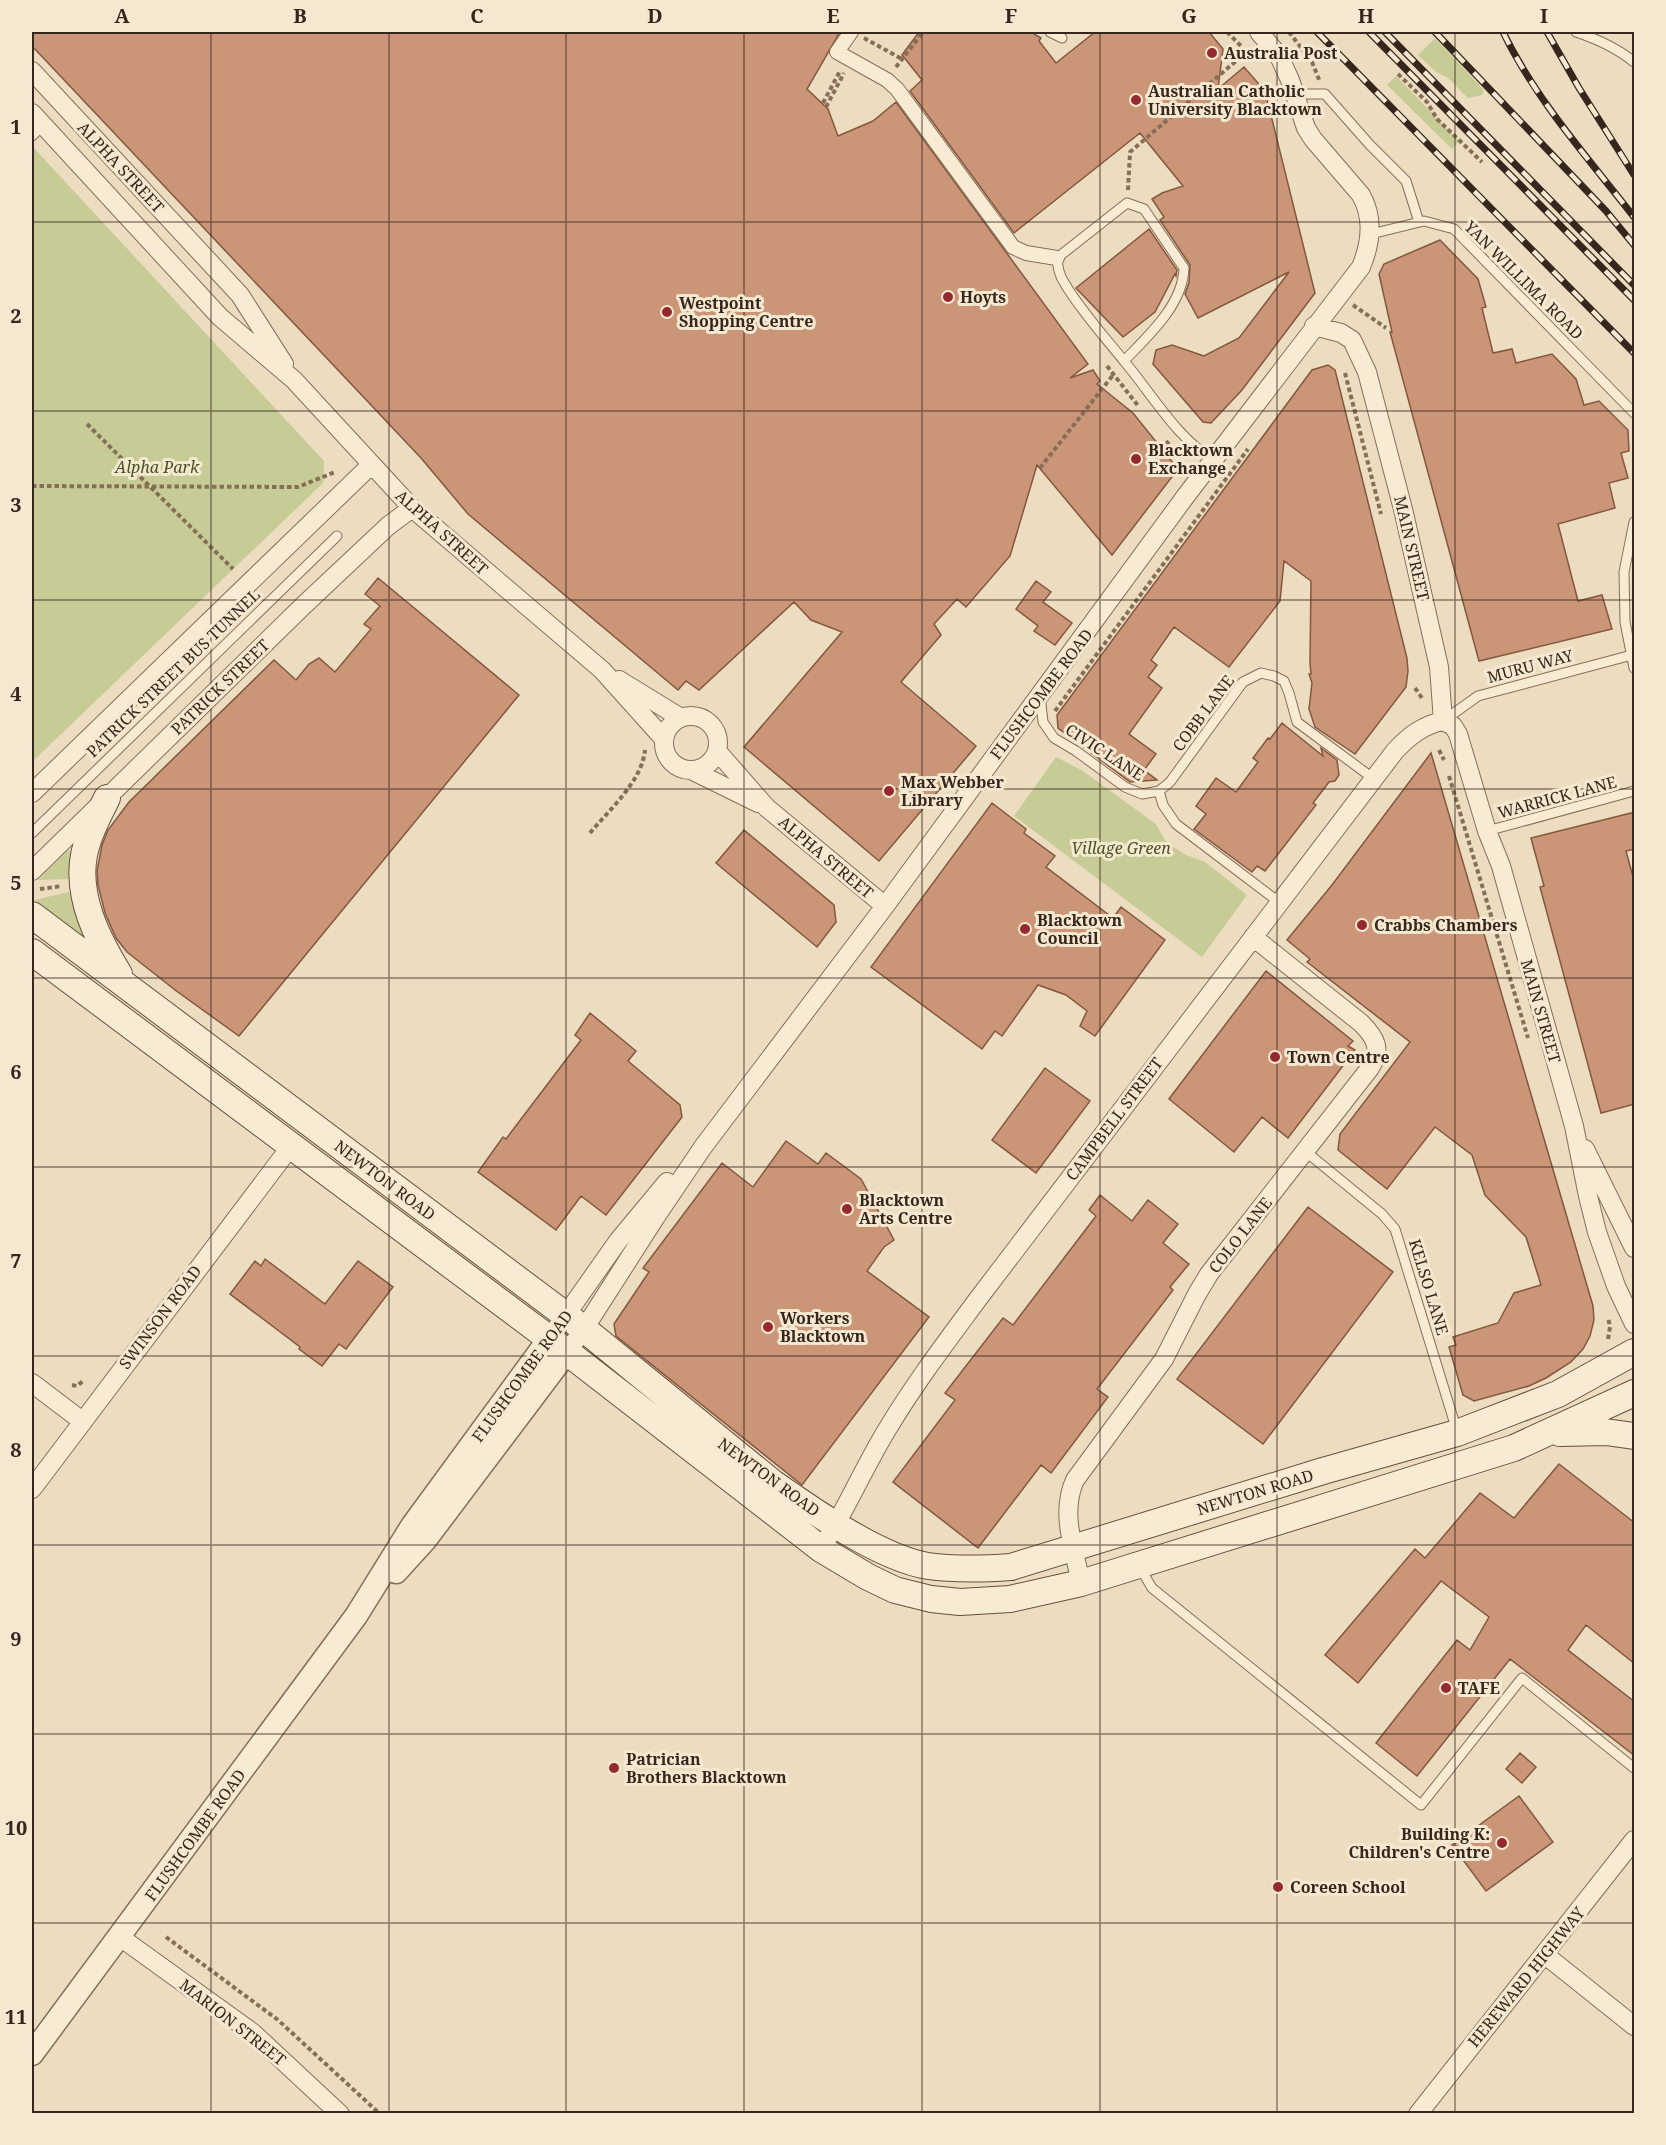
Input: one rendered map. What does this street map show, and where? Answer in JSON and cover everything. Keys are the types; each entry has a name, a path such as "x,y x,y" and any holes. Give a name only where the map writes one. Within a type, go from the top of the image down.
{"main road":[{"path":"107,798 91,833 84,856 83,885 100,943 126,986"},
{"name":"NEWTON ROAD","path":"32,915 574,1322 803,1505 895,1556 926,1565 974,1570 1011,1567 1457,1432 1524,1409 1558,1394 1635,1352"},
{"name":"NEWTON ROAD","path":"32,952 558,1345 821,1549 867,1578 895,1590 931,1599 960,1602 1010,1599 1080,1582 1514,1448 1635,1393"},
{"path":"1549,1433 1606,1432 1635,1436"},
{"path":"1323,1471 1332,1504"}],"street":[{"path":"857,34 837,52 897,88 1013,247 1026,253 1057,258"},
{"path":"1253,44 1280,56 1306,128 1367,204 1371,234 1368,252 1361,267 1314,327"},
{"name":"ALPHA STREET","path":"32,71 240,295 294,380"},
{"name":"ALPHA STREET","path":"35,125 220,317 294,380 412,508 602,670 664,739"},
{"name":"FLUSHCOMBE ROAD","path":"32,2054 356,1616 426,1539 574,1322 618,1241 664,1184 703,1148 1314,327"},
{"name":"MAIN STREET","path":"1314,327 1341,333 1352,340 1367,372 1404,509 1439,667 1443,721 1453,726 1458,734 1487,831 1501,866 1574,1126 1588,1196 1598,1232 1616,1286 1635,1324"},
{"path":"32,793 372,465"},
{"name":"PATRICK STREET","path":"32,871 304,605 388,526 412,508"},
{"name":"ALPHA STREET","path":"602,670 681,718"},
{"path":"698,717 711,725 718,738 717,751 707,765 691,770 678,766 672,761 667,755 664,739 670,726 681,718 698,717"},
{"name":"CAMPBELL STREET","path":"821,1549 837,1524 887,1429 921,1377 1253,937 1405,740 1430,723 1443,721"},
{"name":"ALPHA STREET","path":"717,751 767,808 885,906"},
{"name":"ALPHA STREET","path":"691,770 767,808"},
{"name":"COLO LANE","path":"1080,1582 1067,1503 1075,1480 1153,1376 1209,1274 1370,1068 1377,1052 1369,1032 1361,1023 1253,937"},
{"name":"MAIN STREET","path":"1574,1126 1635,1248"},
{"name":"SWINSON ROAD","path":"32,1489 291,1146"},
{"path":"32,1383 82,1421"},
{"name":"HEREWARD HIGHWAY","path":"1418,2114 1635,1840"},
{"name":"MARION STREET","path":"120,1937 253,2033 340,2114"},
{"path":"1544,1954 1635,2026"}],"lane":[{"path":"1050,32 1062,38"},
{"path":"1576,32 1623,53 1635,62"},
{"path":"1294,94 1325,94 1370,146 1406,181 1419,222"},
{"path":"1124,361 1163,318 1182,282 1184,268 1144,210 1127,203 1057,258 1058,269 1065,284 1124,361 1196,449 1214,459"},
{"name":"YAN WILLIMA ROAD","path":"1371,234 1424,220 1454,229 1635,412"},
{"path":"1635,522 1624,572 1625,622 1635,668"},
{"name":"PATRICK STREET BUS TUNNEL","path":"32,833 337,536"},
{"name":"MURU WAY","path":"1443,721 1478,696 1632,655"},
{"name":"COBB LANE","path":"1159,791 1170,782 1243,682 1261,673 1284,681 1297,722 1374,780"},
{"name":"CIVIC LANE","path":"1040,696 1043,722 1054,738 1125,787 1142,794 1159,791 1163,806 1176,824 1280,903"},
{"name":"WARRICK LANE","path":"1487,831 1635,791"},
{"name":"KELSO LANE","path":"1305,1151 1382,1214 1395,1229 1457,1432"},
{"path":"1137,1564 1152,1588 1421,1805 1522,1678 1635,1768"}],"path":[{"path":"857,34 903,58 923,32"},
{"path":"1127,203 1130,152 1253,44 1227,32"},
{"path":"1289,32 1311,62 1325,94"},
{"path":"824,105 849,59"},
{"path":"1398,74 1427,102 1437,118 1482,162"},
{"path":"1352,304 1386,328"},
{"path":"1356,318 1360,310"},
{"name":"MAIN STREET","path":"1344,370 1381,514"},
{"path":"1040,468 1113,375"},
{"path":"87,424 233,568"},
{"name":"FLUSHCOMBE ROAD","path":"1055,711 1250,447"},
{"path":"32,486 298,487 335,472"},
{"path":"1415,688 1422,698"},
{"path":"590,833 637,777 644,762 645,750"},
{"name":"MAIN STREET","path":"1438,750 1447,766 1529,1044"},
{"path":"36,889 70,885"},
{"path":"1608,1314 1610,1327 1608,1339"},
{"path":"72,1385 77,1386 84,1380"},
{"name":"MARION STREET","path":"166,1937 278,2020 380,2114"}],"green space":[{"path":"1435,38 1484,90 1482,95 1468,98 1448,78 1436,72 1418,55"},
{"path":"1396,76 1459,141 1452,149 1387,85"},
{"name":"Alpha Park","path":"32,146 324,461 323,483 32,762"},
{"name":"Village Green","path":"1056,757 1083,771 1156,824 1165,840 1172,846 1186,855 1205,862 1247,895 1202,957 1014,816"},
{"path":"68,850 71,853 70,879 38,880"},
{"path":"72,891 78,922 85,941 35,900"}],"building":[{"name":"Westpoint Shopping Centre","path":"32,32 840,32 807,89 828,109 838,136 873,121 896,102 1088,364 1070,378 1093,370 1100,381 1097,384 1133,413 1178,469 1112,555 1037,465 1010,556 966,607 957,599 934,624 941,635 901,682 976,746 879,861 744,747 842,632 811,620 794,602 699,690 686,681 678,690 468,514 421,458 32,46"},
{"path":"919,32 1031,32 1041,38 1039,41 1056,63 1095,32 1209,32 1223,49 1218,89 1244,67 1265,91 1315,293 1242,390 1211,423 1203,422 1153,364 1156,350 1172,345 1204,356 1239,338 1289,272 1198,318 1185,294 1189,283 1190,265 1160,220 1164,217 1152,199 1183,186 1140,133 1014,233 910,91 922,80 902,55"},
{"path":"1149,229 1177,270 1176,276 1175,274 1155,312 1123,337 1076,288"},
{"path":"1440,240 1478,279 1486,307 1482,308 1493,353 1512,349 1516,363 1552,354 1576,379 1584,405 1599,401 1628,430 1629,451 1621,453 1628,478 1609,483 1615,508 1558,524 1578,601 1602,595 1612,629 1479,661 1390,332 1392,332 1379,274 1384,264"},
{"path":"1328,365 1335,370 1407,658 1406,687 1355,754 1315,727 1309,709 1312,683 1309,674 1311,674 1311,581 1284,561 1280,601 1229,667 1174,627 1151,660 1157,665 1148,677 1162,688 1129,734 1156,754 1144,770 1157,780 1130,782 1058,728 1057,715 1312,370"},
{"path":"378,578 519,695 239,1036 127,952 116,938 105,913 98,885 97,871 102,845 108,830 129,802 274,660 296,680 309,664 319,658 335,672 371,629 364,624 380,606 365,594"},
{"path":"1036,581 1051,592 1043,602 1072,623 1055,645 1034,631 1038,626 1016,609"},
{"path":"1282,723 1323,756 1321,748 1337,760 1339,775 1335,781 1329,782 1313,803 1316,805 1265,871 1257,866 1252,872 1194,829 1206,814 1196,806 1216,778 1236,792 1258,762 1253,758"},
{"path":"1431,753 1593,1306 1594,1320 1590,1336 1583,1349 1571,1362 1529,1386 1474,1401 1463,1395 1449,1347 1456,1345 1453,1337 1498,1323 1514,1293 1541,1285 1526,1237 1485,1195 1472,1155 1435,1127 1387,1189 1338,1150 1340,1134 1410,1042 1307,962 1310,959 1287,940 1332,885"},
{"name":"Blacktown Council","path":"992,803 1026,829 1024,833 1055,856 1046,867 1113,918 1121,907 1165,940 1095,1036 1080,1026 1087,1011 1066,995 1038,985 1002,1036 995,1031 982,1049 871,967"},
{"path":"1635,812 1635,849 1626,851 1635,884 1635,1104 1601,1113 1540,887 1544,886 1531,838"},
{"path":"744,830 834,905 836,922 817,947 716,863"},
{"name":"Town Centre","path":"1266,971 1353,1041 1348,1046 1355,1050 1288,1138 1262,1117 1234,1152 1169,1099"},
{"path":"590,1013 636,1051 628,1061 680,1105 682,1117 606,1215 581,1196 556,1230 478,1172 503,1137 506,1139 581,1040 575,1035"},
{"path":"1045,1068 1090,1101 1036,1173 992,1140"},
{"name":"Workers Blacktown","path":"786,1141 818,1164 826,1153 861,1179 894,1240 884,1247 867,1271 929,1317 802,1485 616,1336 614,1324 649,1272 643,1268 722,1163 753,1187"},
{"path":"1100,1195 1132,1221 1148,1200 1178,1224 1163,1243 1189,1264 1170,1287 1173,1290 1097,1389 1108,1397 1051,1473 1041,1465 978,1548 893,1482 955,1400 945,1393 1003,1318 1013,1325 1096,1216 1089,1210"},
{"path":"1308,1207 1393,1272 1263,1444 1177,1379"},
{"path":"265,1259 325,1304 358,1261 393,1287 346,1349 339,1344 322,1366 230,1294 255,1261 261,1266"},
{"path":"1559,1464 1635,1523 1635,1664 1586,1625 1568,1650 1635,1702 1635,1756 1510,1659 1417,1776 1376,1743 1457,1640 1470,1650 1489,1617 1441,1581 1358,1683 1325,1655 1415,1549 1425,1558 1480,1493 1514,1518"},
{"path":"1520,1753 1536,1767 1522,1783 1506,1769"},
{"name":"Building K: Children's Centre","path":"1519,1796 1553,1842 1486,1891 1452,1845"}],"railway":[{"path":"1317,32 1634,353"},
{"path":"1369,32 1634,300"},
{"path":"1385,32 1634,285"},
{"path":"1435,32 1606,211 1634,245"},
{"path":"1503,32 1547,105 1634,217"},
{"path":"1547,32 1634,175"}],"place":[{"name":"Australia Post","path":"1212,53"},
{"name":"Australian Catholic University Blacktown","path":"1136,100"},
{"name":"Hoyts","path":"948,297"},
{"name":"Westpoint Shopping Centre","path":"667,312"},
{"name":"Blacktown Exchange","path":"1136,459"},
{"name":"Max Webber Library","path":"889,791"},
{"name":"Crabbs Chambers","path":"1362,925"},
{"name":"Blacktown Council","path":"1025,929"},
{"name":"Town Centre","path":"1275,1057"},
{"name":"Blacktown Arts Centre","path":"847,1209"},
{"name":"Workers Blacktown","path":"768,1327"},
{"name":"TAFE","path":"1446,1688"},
{"name":"Patrician Brothers Blacktown","path":"614,1768"},
{"name":"Building K: Children's Centre","path":"1502,1843"},
{"name":"Coreen School","path":"1278,1887"}]}
